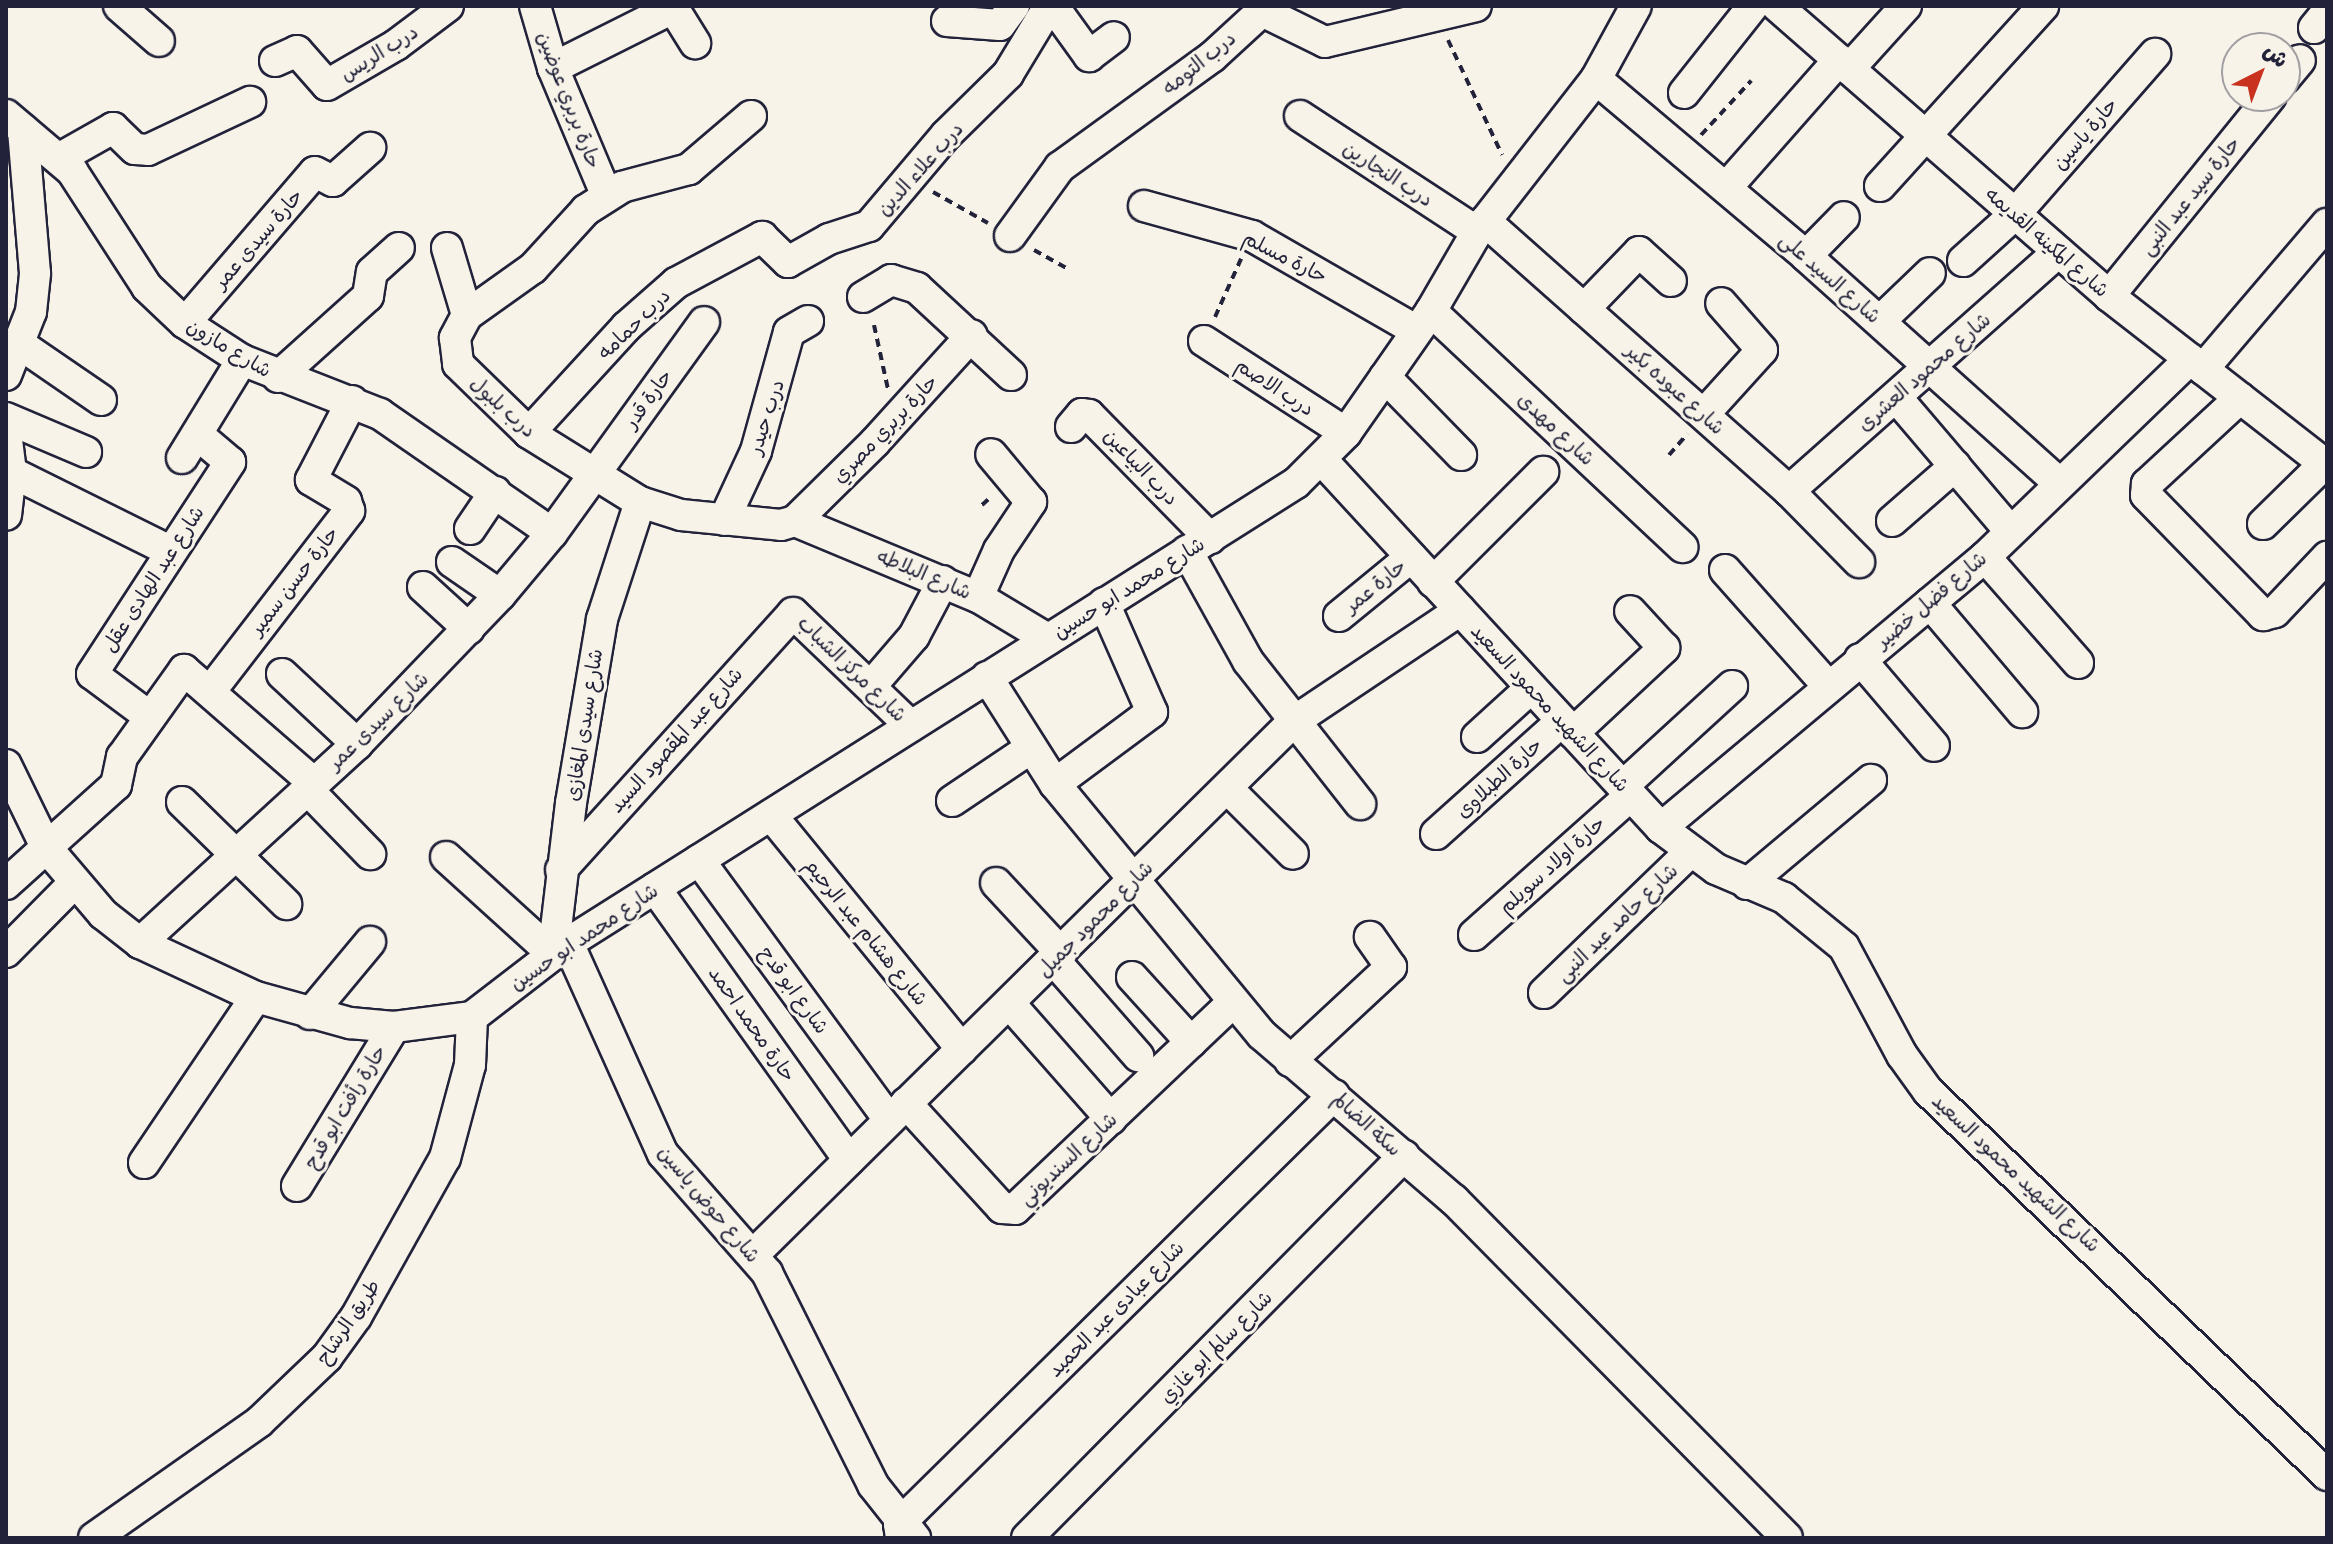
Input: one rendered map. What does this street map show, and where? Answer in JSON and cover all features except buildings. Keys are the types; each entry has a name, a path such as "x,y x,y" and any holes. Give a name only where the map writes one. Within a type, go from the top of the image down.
{"street":[{"path":"119,6 159,41"},
{"name":"درب الريس","path":"275,61 297,51 327,85 396,45 448,6"},
{"name":"حارة بربري عوضين","path":"535,6 553,68 606,194"},
{"path":"947,21 1000,25 1014,6"},
{"path":"1051,6 1089,56 1114,37"},
{"name":"درب علاء الدين","path":"757,239 772,241 788,262 829,239 869,226 946,135 1008,74 1051,6"},
{"name":"درب التومه","path":"1010,236 1060,167 1212,57 1262,11 1325,42 1476,6"},
{"name":"شارع محمد ابو حسين","path":"472,1017 560,948 1198,544 1259,510 1322,460 1346,433 1424,321 1481,227 1596,79 1636,6"},
{"path":"1684,93 1753,6"},
{"name":"شارع المكينه القديمه","path":"1777,6 2109,296 2326,465"},
{"path":"1726,188 1844,65 1906,6"},
{"path":"1880,186 1928,138 2043,6"},
{"path":"553,68 673,7 695,43"},
{"name":"حارة ياسين","path":"1963,261 2015,214 2155,54"},
{"name":"شارع السيد على","path":"1596,79 1806,256 2058,482"},
{"path":"60,158 113,128 135,149 148,150 250,102"},
{"name":"حارة سيد عبد النبى","path":"2109,296 2258,112"},
{"path":"447,248 467,315 533,268 606,194 689,169 751,116"},
{"name":"درب النجارين","path":"1300,116 1481,227"},
{"path":"14,122 35,273 11,363 101,400"},
{"name":"شارع مازون","path":"14,122 60,158 86,187 147,287 185,323 242,360 278,377 352,401 407,429 552,533"},
{"name":"حارة سيدى عمر","path":"185,323 315,172 333,181 370,148"},
{"name":"حارة مسلم","path":"1144,206 1252,236 1424,321"},
{"path":"1806,256 1844,217"},
{"name":"شارع فضل خضير","path":"1661,828 1827,685 1985,557 2058,482 2196,364 2326,226"},
{"name":"شارع عبوده بكير","path":"1481,227 1584,309 1704,414 1789,491 1859,562"},
{"name":"درب حمامه","path":"529,433 650,303 757,239"},
{"path":"278,377 368,296 372,272 399,248"},
{"path":"1584,309 1639,252 1671,281"},
{"name":"شارع محمود العشرى","path":"1789,491 1932,368 2058,252"},
{"path":"1880,321 1930,273"},
{"path":"868,311 891,280 902,281 972,335 1011,375"},
{"path":"1704,414 1762,350 1721,303"},
{"name":"درب بلبول","path":"467,315 455,338 458,364 529,433 593,476 640,502 724,520 773,525 795,521"},
{"name":"درب حيدر","path":"724,520 756,451 789,332 808,321"},
{"name":"شارع مهدى","path":"1424,321 1682,547"},
{"name":"حارة قدر","path":"593,476 704,322"},
{"name":"حارة بربري مصري","path":"795,521 895,422 972,335"},
{"name":"درب الاصم","path":"1204,341 1346,433"},
{"name":"شارع عبد الهادى عقل","path":"150,717 92,674 231,459 190,446 242,360"},
{"path":"1385,377 1461,455"},
{"path":"1896,397 2009,530"},
{"path":"2240,398 2147,484 2146,495 2263,615 2275,612 2327,557"},
{"name":"حارة حسن سمير","path":"212,689 349,511 346,501 311,480 352,401"},
{"name":"درب البياعين","path":"1071,427 1082,414 1089,415 1198,544"},
{"path":"6,418 86,452"},
{"path":"6,432 11,472 6,515"},
{"path":"978,597 999,550 1031,502 991,454"},
{"name":"شارع الشهيد محمود السعيد","path":"1322,460 1661,828 1689,853 1795,905 1844,947 1902,1055 1928,1091 2327,1475"},
{"path":"2263,524 2326,465"},
{"path":"1892,521 1955,466"},
{"path":"11,472 170,551"},
{"path":"1433,582 1543,472"},
{"name":"شارع سيدى عمر","path":"140,943 357,744 469,629 552,533 593,476"},
{"path":"470,529 495,492"},
{"name":"شارع سيدى المغازى","path":"560,948 561,870 607,591 640,502"},
{"name":"شارع البلاطه","path":"795,521 978,597 1048,639"},
{"path":"1198,544 1248,661 1360,804"},
{"name":"حارة عمر","path":"1339,616 1411,557"},
{"path":"1985,557 2078,663"},
{"path":"452,562 500,595"},
{"path":"1725,570 1827,685"},
{"path":"871,686 914,636 943,581"},
{"path":"423,587 469,629"},
{"path":"1055,784 1152,712 1104,603"},
{"path":"1930,603 2022,712"},
{"name":"شارع محمود جميل","path":"753,1255 1293,722 1460,610"},
{"name":"حارة الطبلاوى","path":"1436,834 1664,648 1630,611"},
{"name":"شارع عبد المقصود السيد","path":"561,870 793,613"},
{"name":"شارع مركز الشباب","path":"793,613 911,726"},
{"path":"1860,659 1934,746"},
{"path":"6,884 119,781 119,761 184,670 212,689 310,786 370,854"},
{"path":"282,674 357,744"},
{"name":"سكة الضالم","path":"987,677 1055,784 1233,1002 1290,1061 1334,1095 1471,1216 1787,1538"},
{"name":"حارة اولاد سويلم","path":"1474,935 1627,791 1732,686"},
{"path":"1477,737 1531,688"},
{"path":"952,801 1031,748"},
{"path":"6,765 46,847 74,883 140,943 256,997 310,1014 394,1027 472,1017"},
{"path":"1747,884 1871,780"},
{"path":"1227,788 1293,854"},
{"path":"182,802 286,904"},
{"name":"شارع هشام عبد الرحيم","path":"771,815 962,1049"},
{"name":"شارع حامد عبد النبى","path":"1544,993 1689,853"},
{"path":"446,857 560,948"},
{"name":"شارع ابو قدح","path":"699,860 897,1111"},
{"path":"6,952 74,883"},
{"path":"996,883 1138,1056"},
{"name":"حارة محمد احمد","path":"655,888 849,1160"},
{"path":"1290,1061 1391,967 1370,937"},
{"path":"310,1014 370,942"},
{"name":"شارع حوض ياسين","path":"560,948 663,1154 767,1273 873,1485 905,1533"},
{"path":"1132,977 1191,1042"},
{"path":"144,1163 256,997"},
{"name":"شارع السنديوني","path":"897,1111 1009,1210 1111,1119 1233,1002"},
{"path":"1010,1004 1111,1119"},
{"name":"طريق الرشاح","path":"94,1538 259,1422 327,1357 356,1317 445,1158 467,1081 472,1017"},
{"name":"حارة رأفت ابو قدح","path":"297,1186 394,1027"},
{"name":"شارع عبادى عبد الحميد","path":"905,1533 1334,1095"},
{"name":"شارع سالم ابو غازي","path":"1027,1538 1404,1156"}],"path":[{"path":"1437,15 1515,183"},
{"path":"1686,152 1751,81"},
{"path":"1204,341 1252,236"},
{"path":"868,311 895,422"}]}
